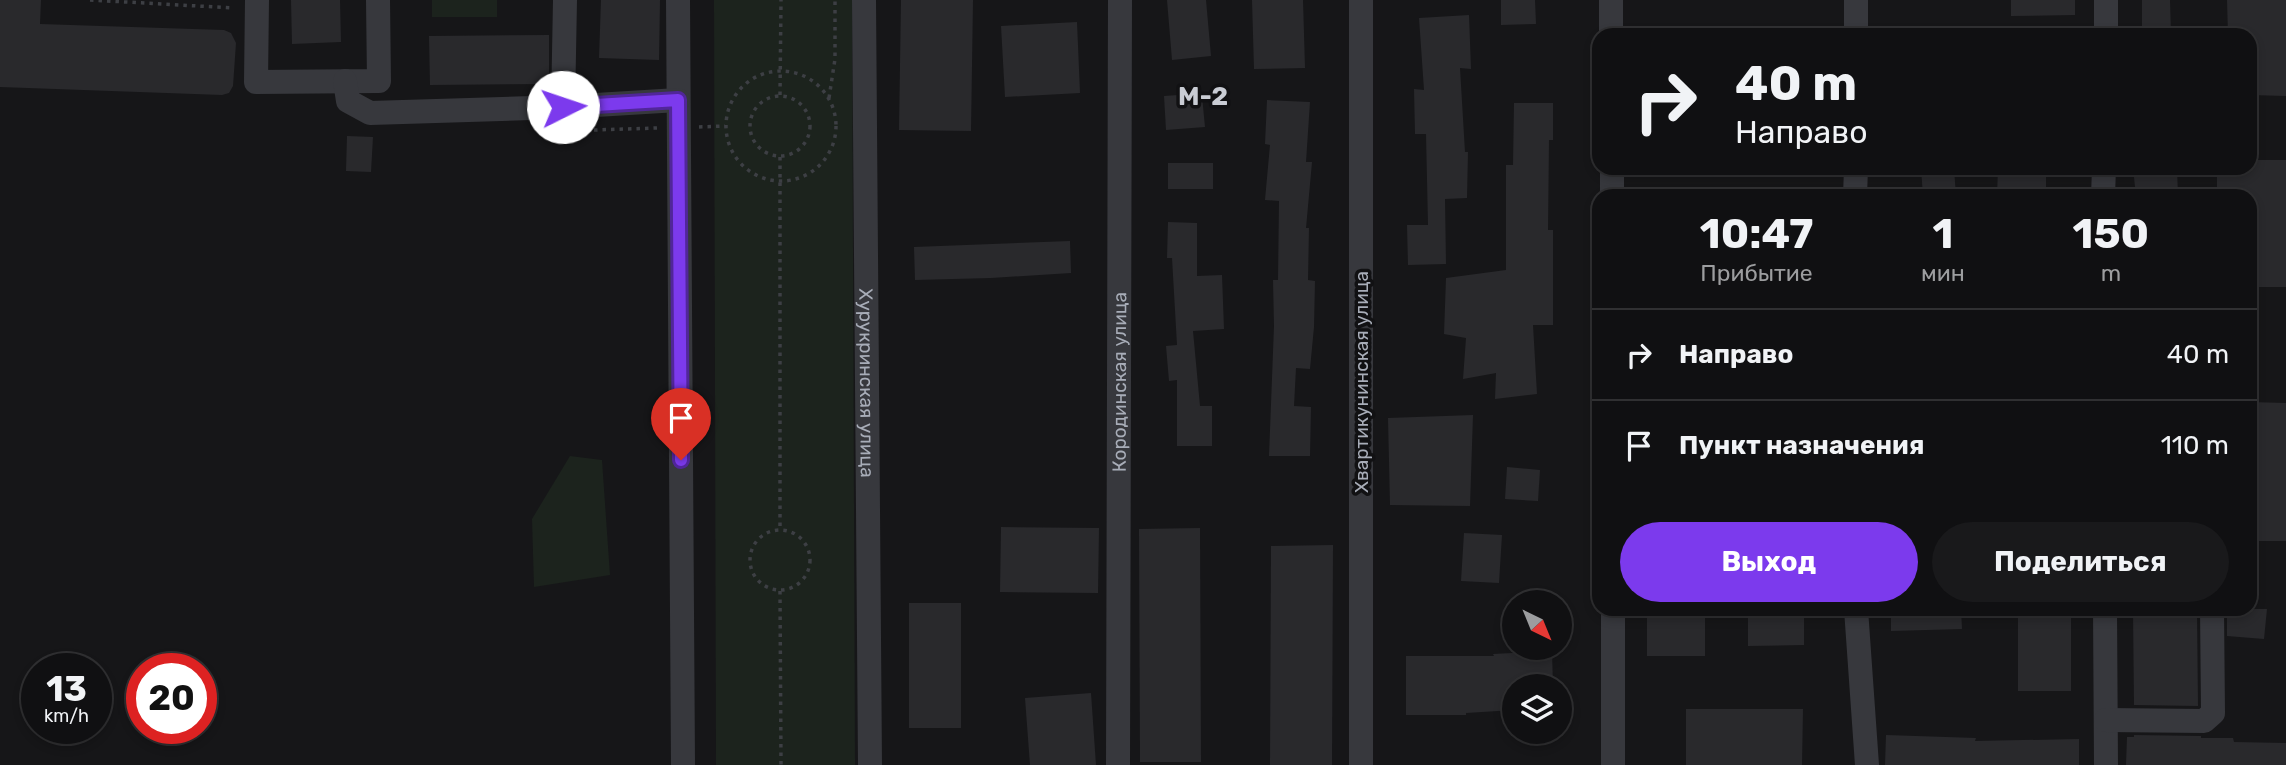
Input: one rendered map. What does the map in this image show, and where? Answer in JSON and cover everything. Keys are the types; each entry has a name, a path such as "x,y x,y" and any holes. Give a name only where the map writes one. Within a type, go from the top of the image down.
{"street":[{"path":"257,5 256,82 379,81 378,0"},
{"path":"563,107 565,0"},
{"path":"678,0 683,765"},
{"name":"Хурукринская улица","path":"864,0 870,765"},
{"name":"Кородинская улица","path":"1118,765 1120,0"},
{"name":"Хвартикунинская улица","path":"1361,0 1361,765"},
{"path":"1611,0 1611,28"},
{"path":"1856,0 1856,28"},
{"path":"2106,0 2106,28"},
{"path":"345,81 348,101 370,113 563,107 678,100"},
{"path":"1613,616 1613,763"},
{"path":"1856,616 1867,765"},
{"path":"2105,616 2106,765"},
{"path":"2106,720 2204,721 2213,713 2212,616"}],"path":[{"path":"90,0 195,6 257,5"},
{"path":"195,0 195,6"},
{"path":"780,95 781,0"},
{"path":"829,98 835,59 835,0"},
{"path":"780,71 800,74 816,84 829,98 835,117 835,136 828,154 816,169 799,178 780,181 759,177 741,165 729,147 725,126 730,105 742,87 759,75 780,71"},
{"path":"780,95 792,97 802,104 811,126 809,138 802,147 792,154 780,157 769,155 758,148 749,126 751,114 758,104 768,97 780,95"},
{"path":"584,130 725,126"},
{"path":"780,157 780,529"},
{"path":"780,529 792,531 802,538 811,560 802,582 792,589 780,591 768,589 758,582 749,561 751,549 758,539 768,532 780,529"},
{"path":"780,591 781,765"}],"shaded area":[{"path":"432,0 497,0 497,17 432,17"},
{"path":"714,0 852,0 855,765 716,765"},
{"path":"570,456 602,460 610,575 534,587 532,519"}],"building":[{"path":"0,0 41,0 40,24 224,30 231,33 236,43 233,86 229,93 222,95 0,87"},
{"path":"291,0 340,0 341,42 292,44"},
{"path":"601,0 660,0 659,60 599,58"},
{"path":"901,0 973,0 971,131 899,130"},
{"path":"1167,0 1206,0 1211,56 1172,60"},
{"path":"1252,0 1303,0 1305,68 1254,69"},
{"path":"1501,0 1535,0 1536,24 1501,25"},
{"path":"2011,0 2075,0 2075,15 2011,16"},
{"path":"2142,0 2170,0 2171,28 2142,28"},
{"path":"2227,0 2286,0 2286,96 2257,95 2257,28 2228,28"},
{"path":"1469,15 1471,69 1460,68 1465,152 1468,152 1467,198 1445,199 1446,264 1408,265 1407,225 1428,225 1426,134 1415,134 1414,89 1424,90 1419,18"},
{"path":"1077,22 1080,93 1005,97 1001,26"},
{"path":"549,35 549,84 430,85 429,36"},
{"path":"1164,96 1202,96 1205,127 1166,130"},
{"path":"1267,100 1310,102 1306,162 1312,162 1306,228 1309,228 1308,280 1315,281 1314,327 1310,369 1296,368 1294,406 1311,407 1310,456 1269,456 1273,280 1278,280 1279,201 1265,200 1270,145 1265,144"},
{"path":"1514,103 1553,103 1553,140 1549,140 1548,230 1553,230 1553,325 1533,325 1537,394 1495,399 1496,373 1463,379 1466,338 1444,334 1446,278 1506,270 1506,165 1513,165"},
{"path":"347,136 373,137 371,172 346,171"},
{"path":"2257,160 2286,160 2286,287 2257,287 2257,189 2217,189 2217,175 2257,175"},
{"path":"1168,163 1213,163 1213,189 1168,189"},
{"path":"1922,175 1954,175 1956,189 1922,189"},
{"path":"1998,175 2046,175 2046,189 1997,189"},
{"path":"2134,175 2177,175 2178,189 2135,189"},
{"path":"1168,222 1197,223 1197,276 1222,275 1224,329 1193,331 1200,406 1212,406 1212,446 1177,446 1177,380 1169,381 1166,346 1177,345 1172,258 1167,258"},
{"path":"1070,241 1071,273 915,280 914,247"},
{"path":"2257,402 2286,403 2286,541 2257,541"},
{"path":"1473,415 1470,506 1390,505 1388,418"},
{"path":"1507,467 1540,470 1538,501 1505,499"},
{"path":"1001,527 1099,528 1098,593 1000,592"},
{"path":"1200,528 1201,762 1140,762 1139,529"},
{"path":"1464,533 1502,535 1499,583 1461,581"},
{"path":"1333,545 1332,765 1270,765 1271,546"},
{"path":"909,603 961,603 961,728 909,728"},
{"path":"2257,609 2267,609 2264,639 2227,636 2227,616 2257,616"},
{"path":"1647,616 1705,616 1705,656 1647,656"},
{"path":"1748,616 1804,616 1804,645 1748,646"},
{"path":"1891,616 1961,616 1962,629 1891,631"},
{"path":"2018,616 2071,616 2071,691 2018,691"},
{"path":"2133,616 2197,616 2198,706 2134,705"},
{"path":"1493,654 1502,654 1502,660 1552,660 1553,674 1502,674 1502,711 1466,715 1406,715 1406,656 1494,656"},
{"path":"1091,693 1096,765 1030,765 1025,698"},
{"path":"1686,709 1803,709 1802,765 1686,765"},
{"path":"1886,735 1976,738 1975,741 2079,739 2079,765 1885,765"},
{"path":"2201,736 2233,738 2234,742 2286,743 2286,765 2126,765 2127,737"}],"district":[{"name":"М-2","path":"1203,96"}],"route":[{"path":"563,107 678,100 681,460"}]}
